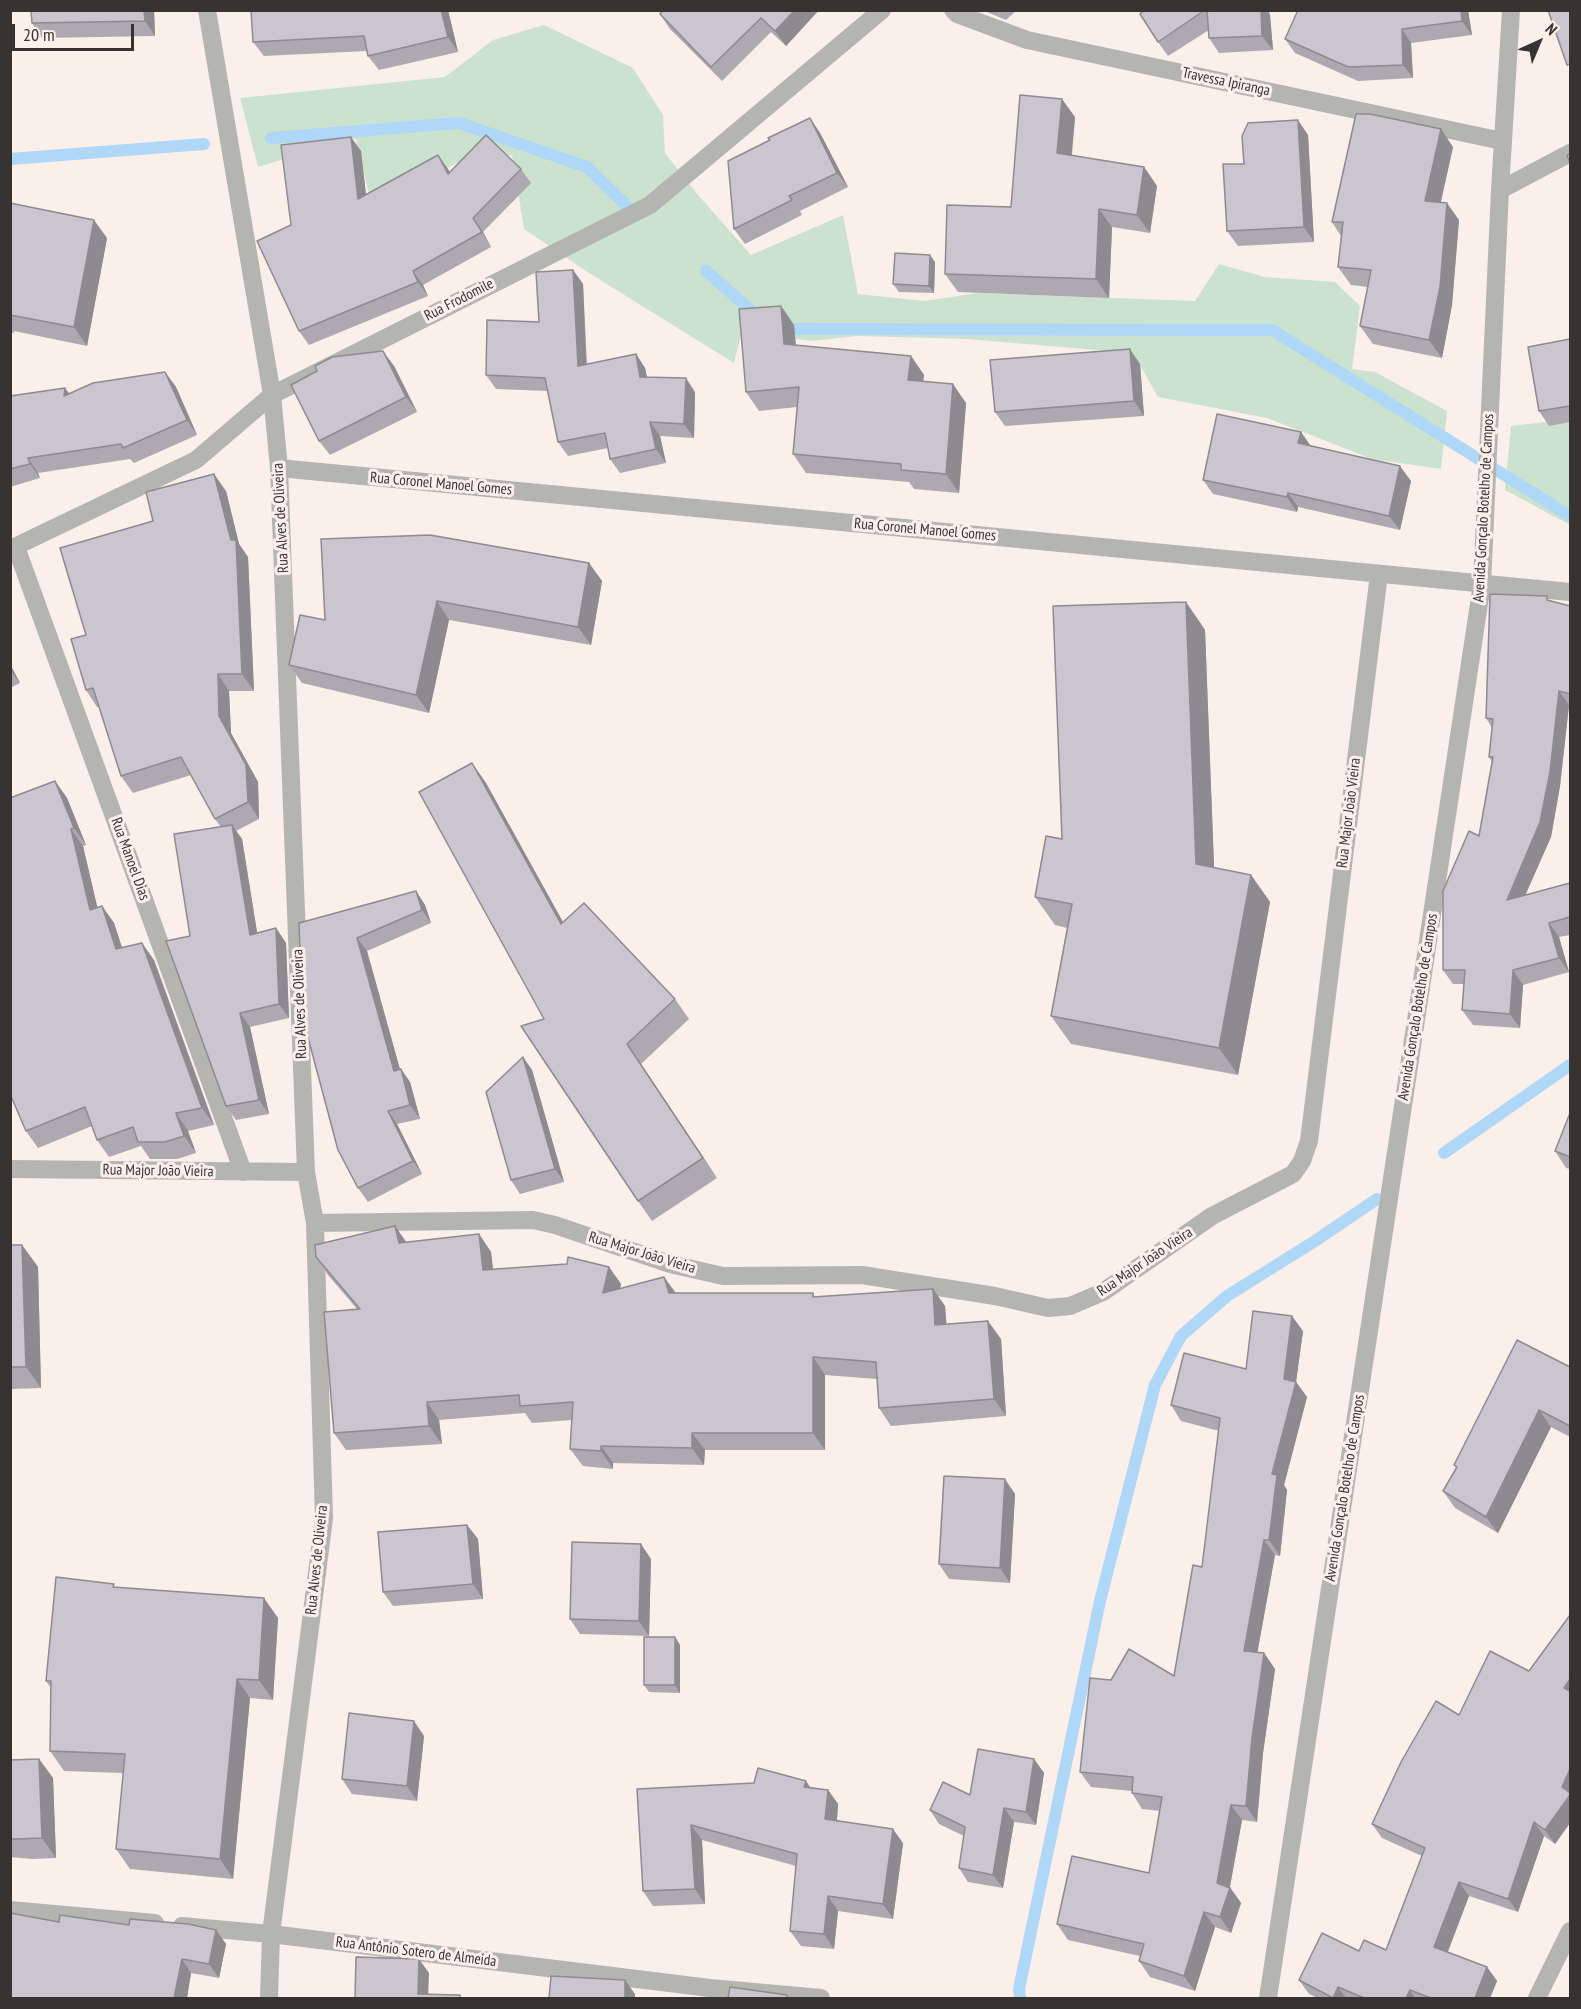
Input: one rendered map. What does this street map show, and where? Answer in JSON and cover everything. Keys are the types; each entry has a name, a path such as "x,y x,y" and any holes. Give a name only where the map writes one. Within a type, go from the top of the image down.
{"street":[{"name":"Rua Alves de Oliveira","path":"207,10 272,395 279,468 306,1173 315,1223 324,1518 272,1934 269,1998"},
{"name":"Rua Frodomile","path":"13,548 196,460 272,395 650,205 882,10"},
{"name":"Travessa Ipiranga","path":"953,10 957,14 1027,40 1502,141"},
{"name":"Avenida Gonçalo Botelho de Campos","path":"1268,1998 1482,584 1502,141 1511,10"},
{"path":"1500,190 1570,153"},
{"name":"Rua Coronel Manoel Gomes","path":"279,468 1570,592"},
{"name":"Rua Manoel Dias","path":"13,548 243,1172"},
{"name":"Rua Major João Vieira","path":"315,1223 533,1220 555,1225 670,1264 723,1276 862,1275 995,1296 1048,1308 1070,1305 1102,1292 1212,1216 1293,1174 1302,1161 1309,1141 1378,574"},
{"name":"Rua Major João Vieira","path":"10,1168 306,1173"},
{"name":"Rua Antônio Sotero de Almeida","path":"10,1910 272,1934 709,1993 821,1998"},
{"path":"1538,1998 1570,1930"}],"green space":[{"path":"544,25 633,68 663,115 665,153 698,195 751,255 843,215 858,294 924,301 978,293 1195,301 1219,264 1265,277 1335,282 1360,306 1352,369 1375,372 1447,411 1441,469 1372,459 1267,418 1158,397 1133,353 966,339 857,336 811,341 742,331 734,363 589,273 524,229 512,155 459,162 372,207 356,139 349,139 258,167 240,98 445,77 493,40"},
{"path":"1570,419 1570,525 1505,490 1511,426"}],"building":[{"path":"31,10 144,10 145,21 32,23"},
{"path":"251,10 441,10 448,37 368,56 364,36 253,42"},
{"path":"663,10 795,10 775,31 761,18 711,67 660,14"},
{"path":"1144,10 1205,10 1158,42 1140,14"},
{"path":"1207,10 1261,10 1262,36 1209,38"},
{"path":"1298,10 1461,10 1462,21 1402,29 1403,65 1348,67 1285,39"},
{"path":"1548,10 1570,10 1570,64 1567,65"},
{"path":"1020,95 1062,99 1057,153 1144,167 1137,215 1099,209 1096,279 945,274 947,205 1011,207"},
{"path":"1356,114 1370,114 1441,129 1425,201 1447,203 1440,287 1429,340 1360,326 1371,270 1338,267 1343,222 1332,222"},
{"path":"810,118 837,173 789,196 792,200 734,229 728,161"},
{"path":"1298,120 1304,227 1227,231 1223,164 1244,164 1242,136 1248,123"},
{"path":"486,135 521,169 473,218 482,232 413,271 418,282 299,331 257,241 291,225 281,145 351,137 358,199 438,155 448,174"},
{"path":"10,203 94,220 74,327 10,315"},
{"path":"895,253 930,255 929,286 893,284"},
{"path":"573,270 578,366 636,354 640,377 686,378 684,424 650,422 656,449 610,459 605,433 558,442 545,378 486,375 487,320 539,322 536,272"},
{"path":"781,306 784,344 911,356 908,380 953,384 946,474 901,470 901,464 793,454 799,387 746,392 739,309"},
{"path":"1570,339 1570,406 1539,411 1528,347"},
{"path":"1130,349 1134,401 995,412 990,360"},
{"path":"383,351 406,397 319,441 291,385 317,371 315,366 332,357"},
{"path":"165,372 187,420 123,448 121,444 28,458 30,464 10,469 10,396 65,388 64,396 93,383"},
{"path":"1217,414 1301,432 1298,443 1400,466 1389,516 1288,493 1287,497 1203,480"},
{"path":"214,474 231,540 236,540 242,674 218,674 219,716 246,765 248,802 215,819 181,757 121,776 93,688 86,690 71,639 86,635 60,548 153,521 146,492"},
{"path":"430,535 589,563 578,627 437,601 416,695 289,665 300,615 325,620 321,539"},
{"path":"1490,594 1547,596 1547,600 1570,606 1570,694 1559,691 1550,772 1540,822 1507,900 1570,883 1570,917 1549,923 1559,958 1513,970 1510,1014 1462,1010 1465,970 1443,970 1443,891 1469,831 1479,836 1493,757 1489,757 1493,719 1486,718"},
{"path":"1186,602 1196,864 1251,875 1219,1048 1051,1016 1072,904 1035,897 1046,836 1062,839 1053,606"},
{"path":"472,763 561,924 584,903 675,999 627,1044 703,1158 638,1201 521,1026 544,1019 419,792"},
{"path":"55,781 74,828 71,829 90,910 102,906 116,949 142,943 202,1108 176,1113 184,1136 165,1142 138,1142 133,1127 97,1140 85,1107 26,1131 10,1094 10,798"},
{"path":"232,825 250,935 276,928 279,1004 240,1013 259,1100 226,1106 166,941 190,936 174,834"},
{"path":"416,891 422,910 357,938 394,1071 401,1069 410,1105 388,1111 413,1161 358,1188 338,1150 302,1015 299,923"},
{"path":"523,1057 555,1169 511,1180 486,1092"},
{"path":"1570,1113 1570,1157 1555,1151"},
{"path":"395,1226 399,1243 479,1234 483,1270 567,1264 568,1257 609,1267 603,1293 664,1277 669,1293 813,1293 813,1297 933,1289 935,1325 988,1321 994,1399 879,1408 876,1362 813,1357 813,1433 692,1433 692,1448 601,1446 601,1451 570,1449 573,1402 520,1406 519,1395 427,1402 429,1426 334,1433 324,1312 360,1309 316,1257 315,1245"},
{"path":"10,1245 22,1245 26,1367 10,1367"},
{"path":"1253,1311 1292,1316 1284,1379 1296,1382 1272,1474 1277,1475 1269,1540 1264,1540 1244,1651 1264,1653 1252,1738 1246,1806 1231,1805 1217,1883 1230,1888 1220,1917 1204,1912 1184,1976 1139,1961 1144,1944 1057,1924 1072,1856 1149,1873 1162,1797 1132,1793 1133,1777 1080,1772 1090,1678 1111,1680 1129,1649 1174,1676 1193,1565 1202,1567 1220,1418 1171,1405 1184,1353 1246,1369"},
{"path":"1517,1340 1570,1367 1570,1426 1539,1410 1486,1517 1443,1491 1457,1467 1454,1465"},
{"path":"944,1476 1005,1479 1000,1568 939,1564"},
{"path":"467,1525 473,1584 383,1592 378,1532"},
{"path":"572,1542 641,1544 639,1621 570,1619"},
{"path":"56,1577 114,1584 113,1587 264,1598 259,1680 237,1679 220,1859 116,1849 125,1754 50,1751 51,1681 46,1681"},
{"path":"1570,1615 1570,1679 1564,1688 1570,1691 1570,1769 1562,1787 1570,1795 1545,1830 1534,1822 1508,1899 1459,1882 1434,1947 1487,1967 1475,1998 1431,1998 1410,1990 1406,1998 1364,1998 1338,1987 1333,1998 1299,1980 1322,1933 1359,1951 1364,1940 1386,1950 1425,1848 1372,1824 1401,1762 1436,1701 1459,1715 1490,1651 1529,1671"},
{"path":"644,1637 675,1637 675,1685 644,1685"},
{"path":"349,1713 414,1721 407,1786 342,1779"},
{"path":"978,1749 1034,1759 1026,1812 1004,1808 993,1875 959,1868 965,1827 930,1810 943,1782 970,1795"},
{"path":"39,1759 42,1838 10,1839 10,1760"},
{"path":"758,1768 806,1781 804,1787 828,1790 825,1819 893,1829 883,1904 828,1896 824,1934 790,1931 797,1854 691,1825 695,1889 643,1891 637,1789 754,1783"},
{"path":"10,1913 59,1922 60,1915 129,1925 130,1919 188,1924 216,1930 209,1964 182,1959 174,1998 10,1998"},
{"path":"356,1957 419,1959 418,1994 460,1995 460,1998 355,1998"},
{"path":"551,1976 625,1980 625,1998 549,1998"},
{"path":"730,1987 787,1995 787,1998 728,1998"}],"waterway":[{"path":"271,138 459,123 587,167 629,208"},
{"path":"10,159 204,144"},
{"path":"706,271 762,320"},
{"path":"779,329 1272,330 1570,516"},
{"path":"1444,1153 1570,1065"},
{"path":"1020,1998 1019,1989 1100,1601 1155,1385 1181,1336 1227,1296 1377,1199"}]}
